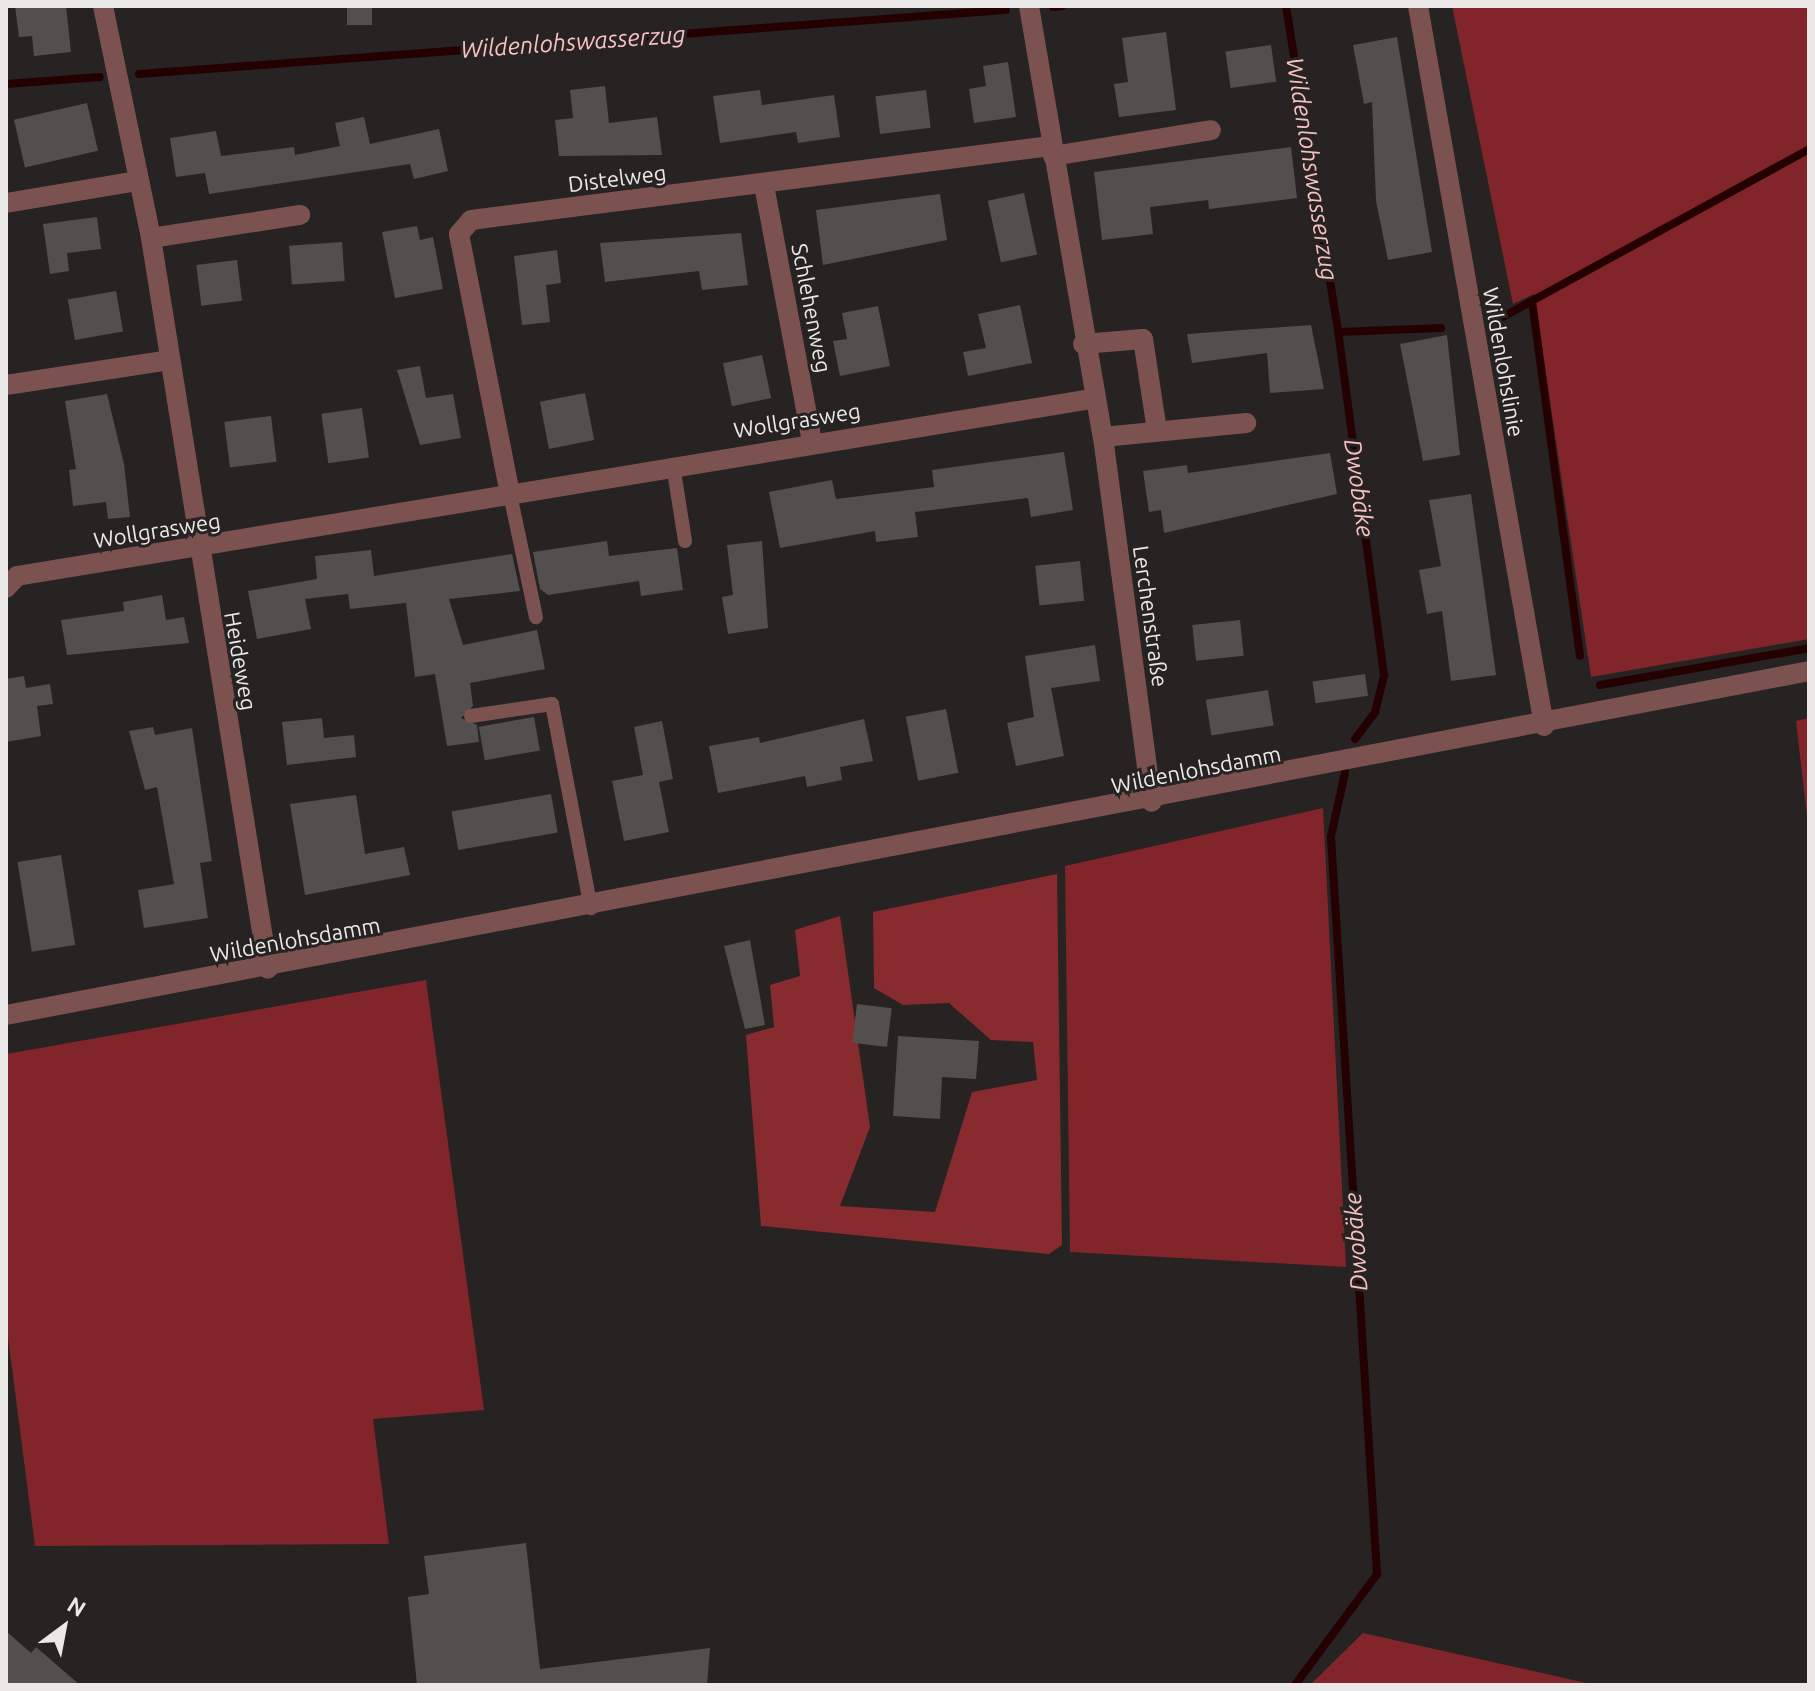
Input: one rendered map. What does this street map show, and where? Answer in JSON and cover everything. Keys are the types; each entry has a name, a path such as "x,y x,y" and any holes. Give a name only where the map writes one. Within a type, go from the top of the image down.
{"street":[{"name":"Heideweg","path":"103,6 151,238 197,548 268,969"},
{"name":"Lerchenstraße","path":"1029,6 1091,399 1103,437 1152,802"},
{"name":"Wildenlohslinie","path":"1418,6 1544,726"},
{"path":"1052,151 1211,130"},
{"name":"Distelweg","path":"510,494 459,234 471,220 1052,151"},
{"path":"6,203 138,181"},
{"name":"Schlehenweg","path":"764,185 812,441"},
{"path":"151,238 300,215"},
{"path":"1083,344 1143,339 1157,431"},
{"path":"6,385 169,360"},
{"name":"Wollgrasweg","path":"6,588 17,576 197,548 812,441 1091,399"},
{"path":"1103,437 1246,423"},
{"name":"Wildenlohsdamm","path":"6,1015 268,969 1152,802 1809,671"}],"lane":[{"path":"673,465 685,541"},
{"path":"510,494 536,617"},
{"path":"471,716 552,704 591,908"}],"shaded area":[{"path":"1452,6 1809,6 1809,639 1591,677 1534,294 1513,304"},
{"path":"1809,718 1809,834 1796,721"},
{"path":"1323,808 1346,1267 1070,1252 1065,866"},
{"path":"1057,874 1062,1245 1049,1254 761,1226 746,1035 774,1027 770,985 800,976 795,930 840,916 870,1127 840,1206 935,1212 972,1092 1037,1080 1033,1042 991,1040 949,1003 903,1005 874,988 873,912"},
{"path":"426,980 484,1410 373,1419 389,1544 35,1546 6,1322 6,1054"},
{"path":"1363,1633 1595,1685 1310,1685"}],"building":[{"path":"15,6 66,6 71,52 34,56 32,36 19,37"},
{"path":"347,6 372,6 372,25 347,25"},
{"path":"1166,32 1176,110 1119,117 1114,84 1128,82 1122,38"},
{"path":"1397,37 1432,252 1388,260 1376,201 1372,102 1364,104 1353,45"},
{"path":"1271,45 1276,82 1231,88 1225,51"},
{"path":"1008,62 1016,117 974,123 969,89 986,86 983,66"},
{"path":"605,86 609,123 657,117 662,155 559,156 555,120 573,118 570,90"},
{"path":"760,90 762,105 834,95 840,137 798,143 796,132 720,143 713,96"},
{"path":"926,90 931,128 880,134 875,96"},
{"path":"87,103 98,151 25,168 14,120"},
{"path":"364,117 370,144 439,129 448,171 414,179 410,164 209,194 205,173 176,177 170,138 216,131 221,156 294,147 295,155 340,146 335,123"},
{"path":"1291,147 1297,198 1209,209 1208,200 1150,207 1153,234 1102,240 1094,172"},
{"path":"1024,193 1037,255 1001,262 988,201"},
{"path":"940,194 947,240 823,265 816,210"},
{"path":"97,217 101,249 67,253 69,271 50,274 43,224"},
{"path":"417,226 420,240 433,237 443,289 395,298 382,232"},
{"path":"741,233 748,285 702,290 699,271 605,282 600,243"},
{"path":"342,242 345,281 292,285 289,246"},
{"path":"557,250 561,283 546,285 550,322 522,325 514,256"},
{"path":"237,260 242,301 201,306 196,265"},
{"path":"116,291 123,331 75,340 68,300"},
{"path":"1020,305 1032,363 968,376 963,352 986,348 978,314"},
{"path":"878,306 890,366 840,376 833,341 847,339 842,313"},
{"path":"1311,325 1324,389 1270,393 1267,353 1192,363 1187,334"},
{"path":"1447,335 1460,455 1423,461 1400,344"},
{"path":"762,355 771,398 732,406 723,363"},
{"path":"420,366 426,398 453,394 461,438 420,445 397,370"},
{"path":"585,393 594,440 549,449 540,402"},
{"path":"107,394 124,464 130,517 108,519 106,502 73,506 69,470 76,469 65,401"},
{"path":"362,408 369,458 328,463 321,414"},
{"path":"271,416 277,462 230,467 224,422"},
{"path":"1064,452 1073,510 1031,517 1028,498 915,512 918,537 876,542 875,531 780,548 769,492 832,480 836,499 934,487 932,470"},
{"path":"1330,453 1337,494 1164,533 1161,510 1149,512 1143,471 1187,465 1188,473"},
{"path":"1471,494 1496,675 1451,681 1442,611 1427,614 1419,570 1441,566 1429,500"},
{"path":"607,541 609,556 677,548 683,590 641,596 639,581 548,595 540,589 533,552"},
{"path":"762,541 768,628 728,634 722,597 733,595 727,545"},
{"path":"371,550 374,576 512,554 520,591 449,599 463,645 537,630 545,669 470,683 473,706 461,718 477,725 479,742 447,746 435,674 415,677 406,603 350,609 348,594 305,599 311,629 257,639 248,591 317,579 315,556"},
{"path":"1080,561 1084,601 1039,605 1035,566"},
{"path":"162,595 166,620 184,617 189,643 67,655 61,620 124,611 123,602"},
{"path":"1240,620 1244,656 1196,661 1192,625"},
{"path":"1095,645 1100,681 1051,688 1064,756 1016,766 1007,723 1034,717 1025,656"},
{"path":"1365,674 1368,696 1316,703 1313,681"},
{"path":"24,676 26,688 50,684 53,704 37,706 41,736 6,742 6,679"},
{"path":"1268,690 1274,726 1211,735 1206,700"},
{"path":"946,709 958,773 918,781 906,717"},
{"path":"534,717 540,750 485,760 479,727"},
{"path":"322,718 324,738 354,735 356,757 287,765 282,722"},
{"path":"864,719 873,761 840,767 842,780 807,787 805,776 718,793 709,746 759,737 760,743"},
{"path":"662,721 673,779 659,782 669,832 624,841 612,781 643,775 634,727"},
{"path":"153,727 155,735 192,728 212,861 200,863 208,918 144,928 138,890 174,884 157,787 145,790 129,731"},
{"path":"551,794 558,832 458,850 452,812"},
{"path":"356,795 365,854 404,847 410,875 305,895 290,804"},
{"path":"61,855 75,945 32,952 18,862"},
{"path":"750,940 765,1025 745,1029 724,946"},
{"path":"857,1004 892,1008 887,1047 852,1043"},
{"path":"898,1036 979,1041 976,1079 942,1077 940,1119 893,1116"},
{"path":"526,1543 540,1669 710,1648 707,1685 417,1685 408,1597 429,1594 424,1556"},
{"path":"6,1631 31,1653 36,1647 80,1685 6,1685"}],"waterway":[{"name":"Wildenlohswasserzug","path":"1053,7 1062,6"},
{"name":"Wildenlohswasserzug","path":"1286,6 1338,332"},
{"name":"Wildenlohswasserzug","path":"139,74 1006,10"},
{"name":"Wildenlohswasserzug","path":"6,84 100,77"},
{"name":"Dwobäke","path":"1499,319 1809,149"},
{"path":"1532,301 1580,656"},
{"name":"Dwobäke","path":"1355,739 1375,712 1384,675 1338,332 1441,328"},
{"path":"1600,685 1809,648"},
{"name":"Dwobäke","path":"1295,1685 1377,1574 1331,836 1345,773"}]}
